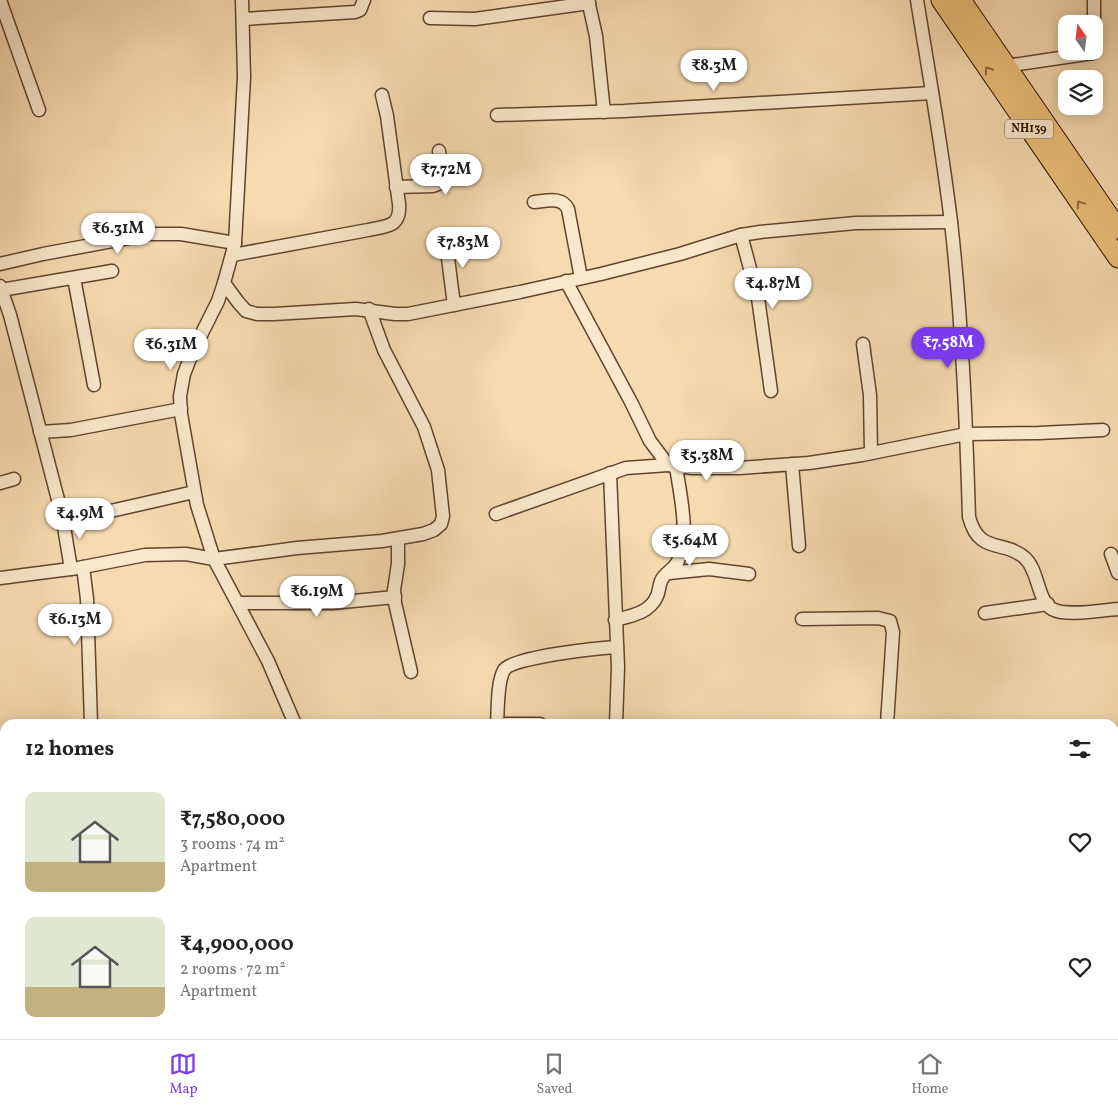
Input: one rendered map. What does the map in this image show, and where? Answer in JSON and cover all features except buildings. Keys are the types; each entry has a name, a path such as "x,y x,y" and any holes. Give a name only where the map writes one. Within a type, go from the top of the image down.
{"highway":[{"name":"NH139","path":"941,0 1113,226"},
{"name":"NH139","path":"961,0 1113,226 1118,258"}],"street":[{"path":"0,0 39,110"},
{"path":"242,0 243,95 234,249 224,284 184,374 180,396 184,436 203,529 214,559 268,661 293,719"},
{"path":"243,19 355,12 360,10 364,0"},
{"path":"917,0 951,222 957,282 969,518 972,528 984,542 1017,553 1026,559 1033,569 1052,609 1062,612 1118,609"},
{"path":"1094,0 1094,15"},
{"path":"430,18 474,19 588,2 596,36 604,112"},
{"path":"1006,66 1058,58"},
{"path":"497,115 604,112 932,93"},
{"path":"0,264 150,234 181,234 234,249 390,225 397,221 400,212 387,116 382,94"},
{"path":"396,187 433,186 441,183 443,175 439,151"},
{"path":"534,202 558,201 566,204 581,278"},
{"path":"224,284 246,310 257,314 356,308 382,313 401,314 454,305 581,278 680,254 742,236 778,229 830,224 951,222"},
{"path":"445,235 454,305"},
{"path":"742,236 758,298 771,391"},
{"path":"91,719 87,599 5,316 1,288 112,272"},
{"path":"74,278 94,385"},
{"path":"566,281 650,441 672,466 682,513 683,537 679,558 673,569 661,581 653,603 647,609 615,620"},
{"path":"0,578 77,568 145,555 186,554 214,559 297,548 398,538 423,534 434,530 441,524 443,516 438,470 424,427 384,350 369,309"},
{"path":"863,344 870,395 871,453"},
{"path":"40,432 71,430 181,410"},
{"path":"496,514 626,468 672,466 739,468 792,464 871,453 966,434 1104,430"},
{"path":"792,464 799,546"},
{"path":"610,473 618,667 616,719"},
{"path":"0,483 14,479"},
{"path":"62,515 80,518 194,492"},
{"path":"398,538 395,597 398,623 411,672"},
{"path":"1111,554 1118,573"},
{"path":"669,573 709,569 749,574"},
{"path":"238,603 323,604 395,597"},
{"path":"985,613 1048,604"},
{"path":"802,619 878,618 890,621 893,632 887,719"},
{"path":"497,719 500,684 505,667 538,658 617,647"}]}
